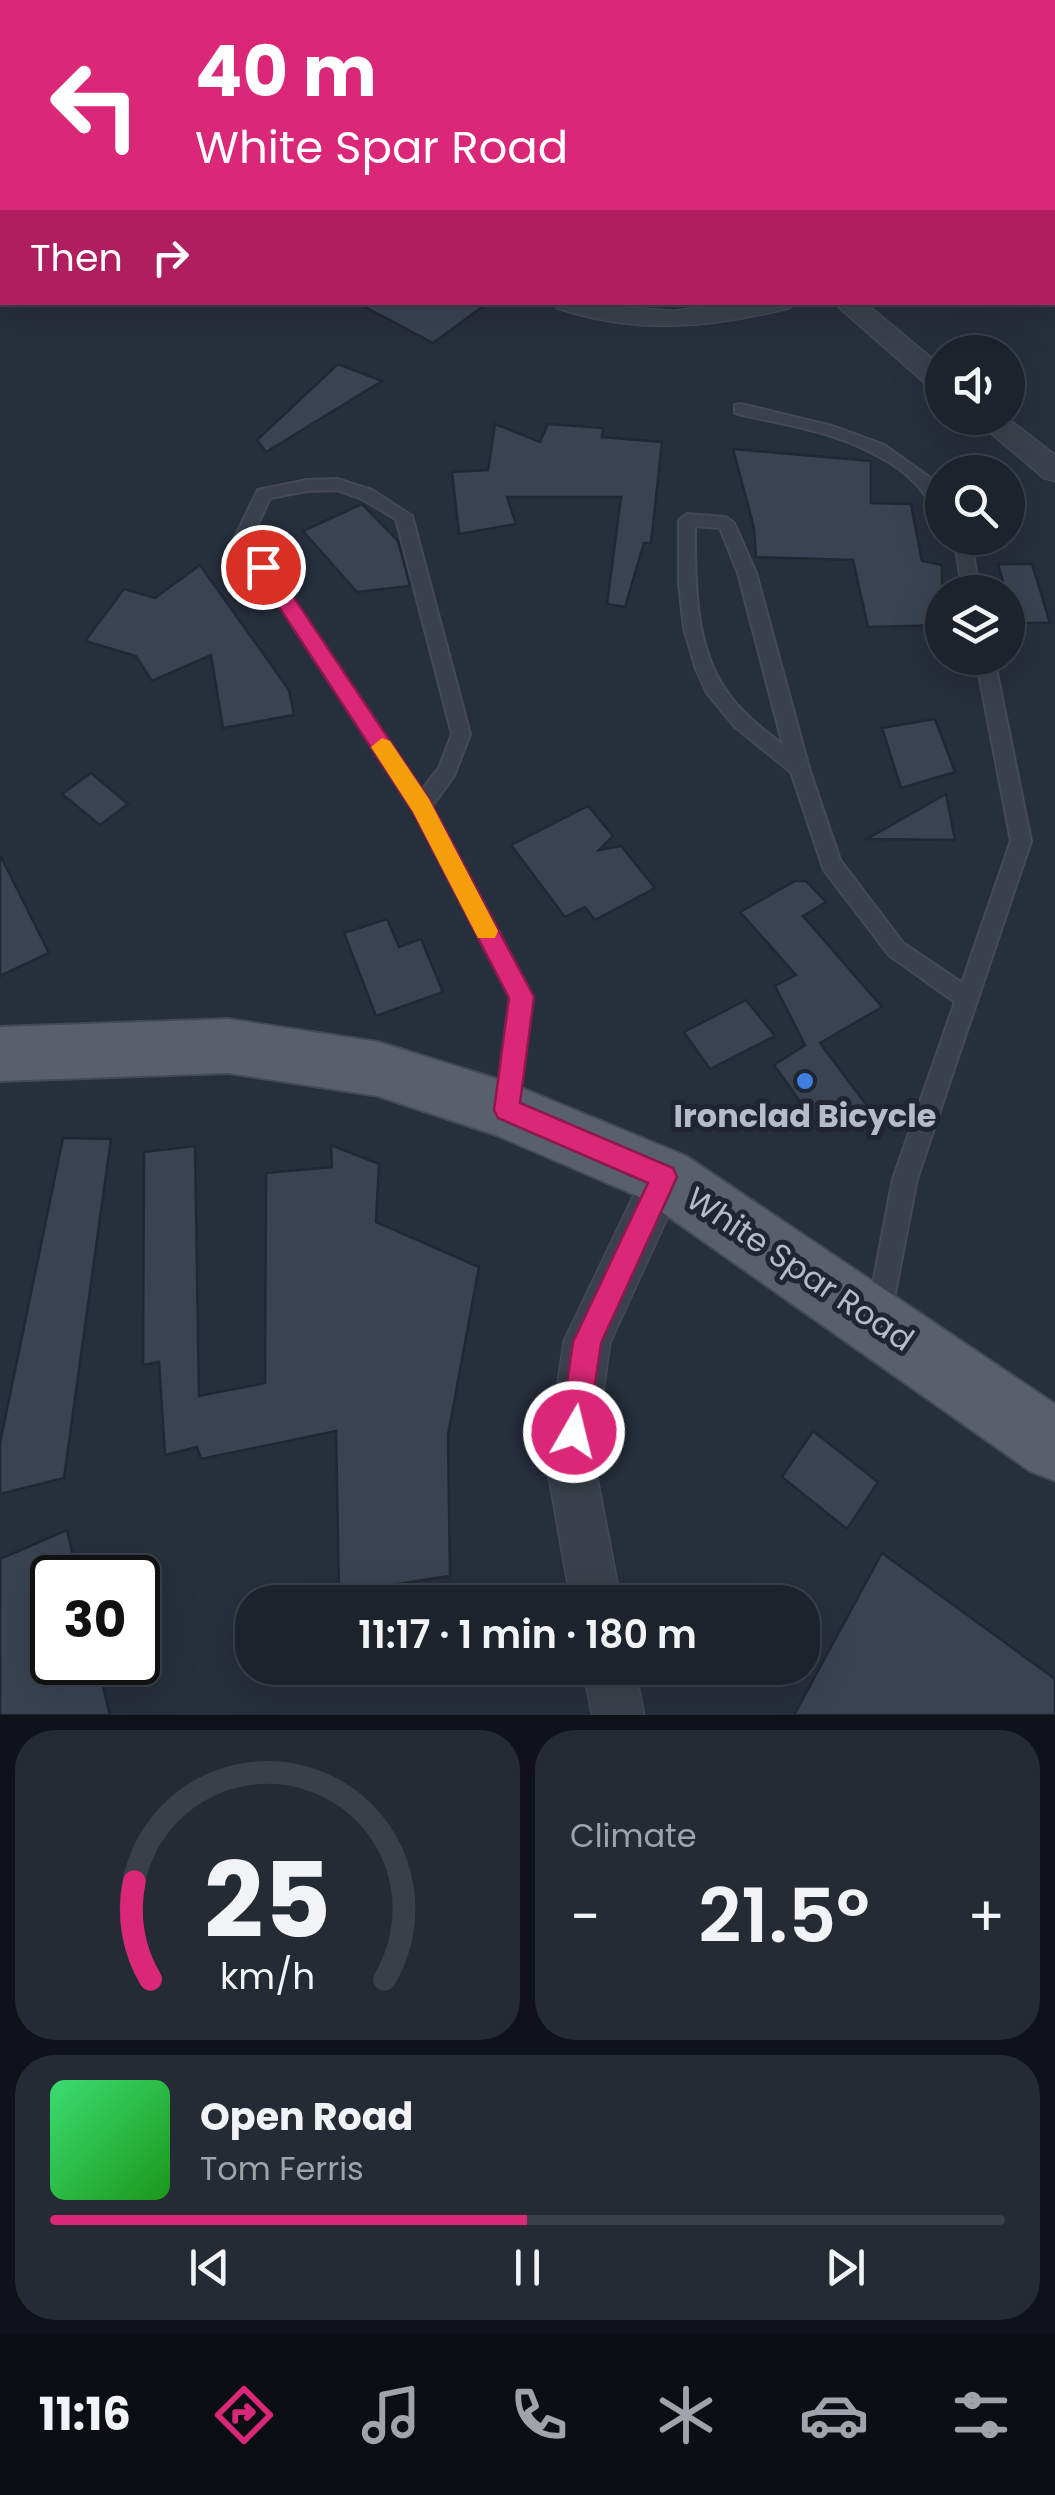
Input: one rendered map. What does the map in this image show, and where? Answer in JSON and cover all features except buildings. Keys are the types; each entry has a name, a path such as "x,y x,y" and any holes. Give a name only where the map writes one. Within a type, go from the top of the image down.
{"main road":[{"name":"White Spar Road","path":"0,1054 228,1046 378,1070 507,1110 664,1177 878,1320 1055,1446"}],"street":[{"path":"581,305 649,320 701,322 768,305"},
{"path":"850,305 925,368"},
{"path":"1009,435 1055,471"},
{"path":"593,1585 570,1462 587,1342 664,1177"},
{"path":"612,1685 618,1715"}],"lane":[{"path":"740,409 876,444 925,478"},
{"path":"421,806 447,771 461,734 404,516 358,487 319,482 264,494 243,537 421,806 522,997 507,1110"},
{"path":"799,768 739,720 713,687 696,639 687,520 726,522 747,573 799,768 832,864 896,949 967,1000"},
{"path":"878,1320 905,1179 1022,841 988,675"}],"slow traffic":[{"path":"382,747 421,806 487,931"}],"place":[{"name":"Ironclad Bicycle","path":"805,1081"}],"route":[{"path":"263,567 421,806 522,997 507,1110 664,1177 587,1342 574,1432"}]}
